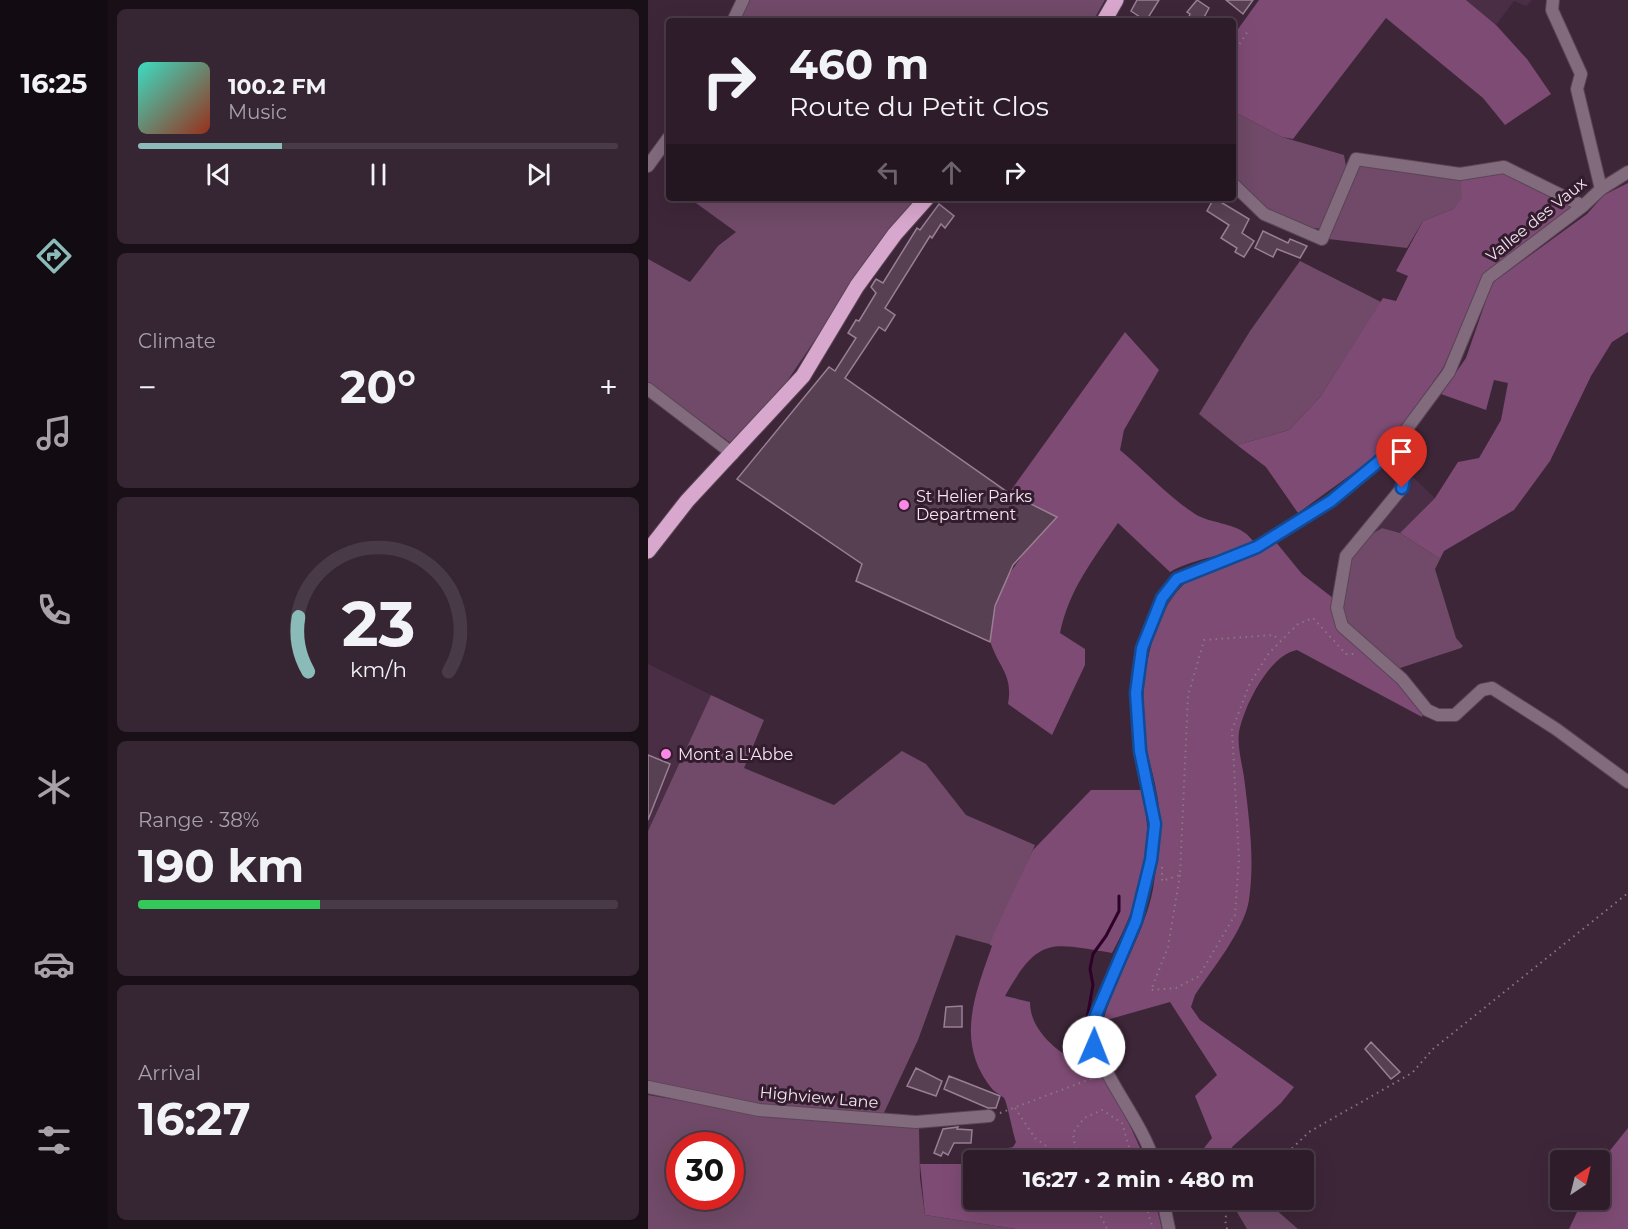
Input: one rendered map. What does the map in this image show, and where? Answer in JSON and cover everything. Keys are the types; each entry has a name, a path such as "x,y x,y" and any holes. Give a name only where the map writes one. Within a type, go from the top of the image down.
{"main road":[{"path":"1106,18 1116,0"},
{"path":"648,551 687,501 803,376 857,286 895,234 924,201"}],"street":[{"path":"734,18 743,0"},
{"path":"1553,0 1552,10 1581,74 1577,89 1600,189"},
{"path":"648,166 666,140"},
{"path":"1236,187 1264,214 1322,239 1356,159 1460,174 1504,166 1583,207"},
{"name":"Vallee des Vaux","path":"1149,1150 1132,1113 1094,1047 1090,1029 1136,921 1151,860 1155,824 1140,751 1136,693 1142,648 1162,598 1177,579 1257,547 1331,501 1389,453 1449,372 1488,278 1583,207 1600,189 1628,172"},
{"path":"648,389 733,454"},
{"path":"1389,453 1404,479 1402,488 1346,556 1337,608 1342,626 1402,679 1427,710 1447,716 1455,715 1482,690 1492,688 1556,729 1628,782"},
{"name":"Highview Lane","path":"648,1087 759,1110 916,1122 989,1116"},
{"path":"1165,1210 1169,1229"}],"path":[{"path":"1236,49 1248,31"},
{"path":"1280,640 1272,635 1204,640 1188,696 1180,874 1168,946 1151,990 1176,988 1199,976 1235,915 1239,860 1232,730 1250,683 1269,653 1298,624 1313,618 1346,654 1359,654 1358,639"},
{"path":"1162,861 1162,881 1180,874"},
{"path":"1291,1150 1309,1132 1413,1072 1433,1049 1628,893"},
{"path":"989,1116 1098,1077"},
{"path":"1015,1108 1035,1138 1052,1150"},
{"path":"1075,1150 1073,1133 1084,1118 1102,1110 1122,1123 1130,1150"},
{"path":"1098,1210 1107,1229"},
{"path":"1147,1210 1153,1229"},
{"path":"1227,1229 1225,1220 1228,1210"}],"shaded area":[{"path":"750,0 1105,0 1095,18 741,18"},
{"path":"1259,0 1466,0 1496,25 1527,59 1551,94 1505,125 1483,98 1386,18 1293,139 1282,137 1236,113 1236,32"},
{"path":"1466,0 1532,0 1526,6 1514,1 1496,25"},
{"path":"1236,113 1282,137 1344,155 1346,166 1323,229 1313,228 1259,205 1236,181"},
{"path":"1360,163 1460,178 1463,198 1453,209 1423,221 1407,248 1328,239"},
{"path":"1504,171 1576,207 1485,274 1443,368 1385,450 1298,513 1266,467 1237,445 1289,430 1320,397 1383,298 1396,301 1408,276 1396,271 1423,221 1453,209 1462,198 1460,178"},
{"path":"1628,183 1628,332 1612,342 1591,376 1550,461 1514,510 1444,551 1440,559 1400,533 1435,498 1458,462 1479,458 1501,420 1508,383 1494,380 1486,410 1441,394 1466,358 1492,283 1587,214 1604,195"},
{"path":"693,201 917,201 840,303 775,399 732,444 648,382 648,259 690,282 718,246 736,232"},
{"path":"1300,261 1381,302 1320,397 1289,430 1237,445 1199,414 1250,331"},
{"path":"1125,332 1159,370 1124,430 1120,450 1195,514 1241,530 1253,541 1170,572 1118,523 1083,575 1064,617 1060,633 1085,649 1085,665 1052,735 1008,704 1009,686 1005,672 990,642 1001,590 1025,552 1057,517 1009,493"},
{"path":"1413,477 1435,498 1400,533 1382,528 1367,537"},
{"path":"1382,528 1400,533 1440,559 1435,569 1456,638 1463,646 1461,648 1397,669 1345,623 1341,609 1350,558 1367,537"},
{"path":"1275,541 1302,574 1333,598 1330,608 1338,630 1397,681 1423,711 1422,717 1297,650 1277,661 1259,683 1252,696 1239,732 1239,749 1251,838 1249,900 1234,937 1195,995 1191,1007 1200,1020 1294,1087 1281,1103 1232,1147 1233,1150 1205,1150 1204,1148 1212,1138 1195,1096 1217,1075 1170,1002 1103,1021 1149,906 1157,859 1159,808 1146,745 1143,705 1144,683 1153,640 1170,601 1187,581 1258,552"},
{"name":"Mont a L'Abbe","path":"648,664 711,695 648,831"},
{"path":"711,695 764,720 744,768 834,805 902,751 926,764 966,815 1035,845 1010,904 989,944 956,935 918,1040 882,1117 765,1107 648,1085 648,831"},
{"path":"1091,790 1141,790 1147,822 1143,876 1126,924 1112,953 1074,947 1048,948 1037,953 1027,963 1005,996 1030,1002 1035,1023 1041,1033 1057,1049 1086,1068 1096,1065 1117,1097 1141,1150 1003,1150 1013,1147 1016,1142 1005,1101 993,1090 981,1073 974,1055 971,1037 972,1019 980,982 992,946 989,944 1033,850"},
{"path":"648,1095 762,1114 919,1127 920,1178 925,1215 1016,1229 648,1229"},
{"path":"1628,1128 1628,1229 1569,1229 1578,1210 1610,1210 1610,1150"},
{"path":"920,1164 963,1164 963,1210 1157,1210 1162,1229 1016,1229 925,1215"},
{"path":"1236,1210 1276,1210 1298,1229 1247,1229"}],"building":[{"path":"1137,0 1159,0 1148,18 1142,18 1131,11"},
{"path":"1197,0 1209,8 1204,18 1188,18 1190,14 1187,12"},
{"path":"1226,0 1253,0 1243,14"},
{"path":"1212,201 1219,201 1249,219 1242,233 1254,241 1244,257 1235,252 1237,248 1221,238 1229,225 1207,211"},
{"name":"St Helier Parks Department","path":"939,204 954,216 945,228 941,224 932,238 930,236 885,308 895,315 885,331 879,327 845,378 1009,493 1057,517 1013,565 995,606 990,642 856,581 862,564 737,479 829,367 835,371 856,338 848,333 856,320 859,321 876,293 871,287 876,279 883,283 917,228 920,230"},
{"path":"1263,231 1288,243 1290,239 1307,246 1300,258 1277,249 1273,257 1255,248"},
{"path":"648,755 670,764 648,820"},
{"path":"962,1006 962,1027 944,1027 946,1007"},
{"path":"1371,1042 1400,1072 1391,1079 1365,1049"},
{"path":"916,1068 942,1081 936,1096 907,1086"},
{"path":"949,1076 1000,1096 996,1108 988,1108 944,1089"},
{"path":"958,1127 957,1129 972,1130 971,1143 954,1143 948,1155 943,1152 941,1156 934,1153 943,1129"}],"waterway":[{"path":"1086,1024 1093,985 1090,969 1093,954 1106,936 1119,911 1119,896"}],"place":[{"name":"St Helier Parks Department","path":"904,505"},
{"name":"Mont a L'Abbe","path":"666,754"}],"route":[{"path":"1094,1047 1090,1029 1136,921 1151,860 1155,824 1140,751 1136,693 1142,648 1162,598 1177,579 1257,547 1331,501 1389,453 1404,479 1402,488"}]}
